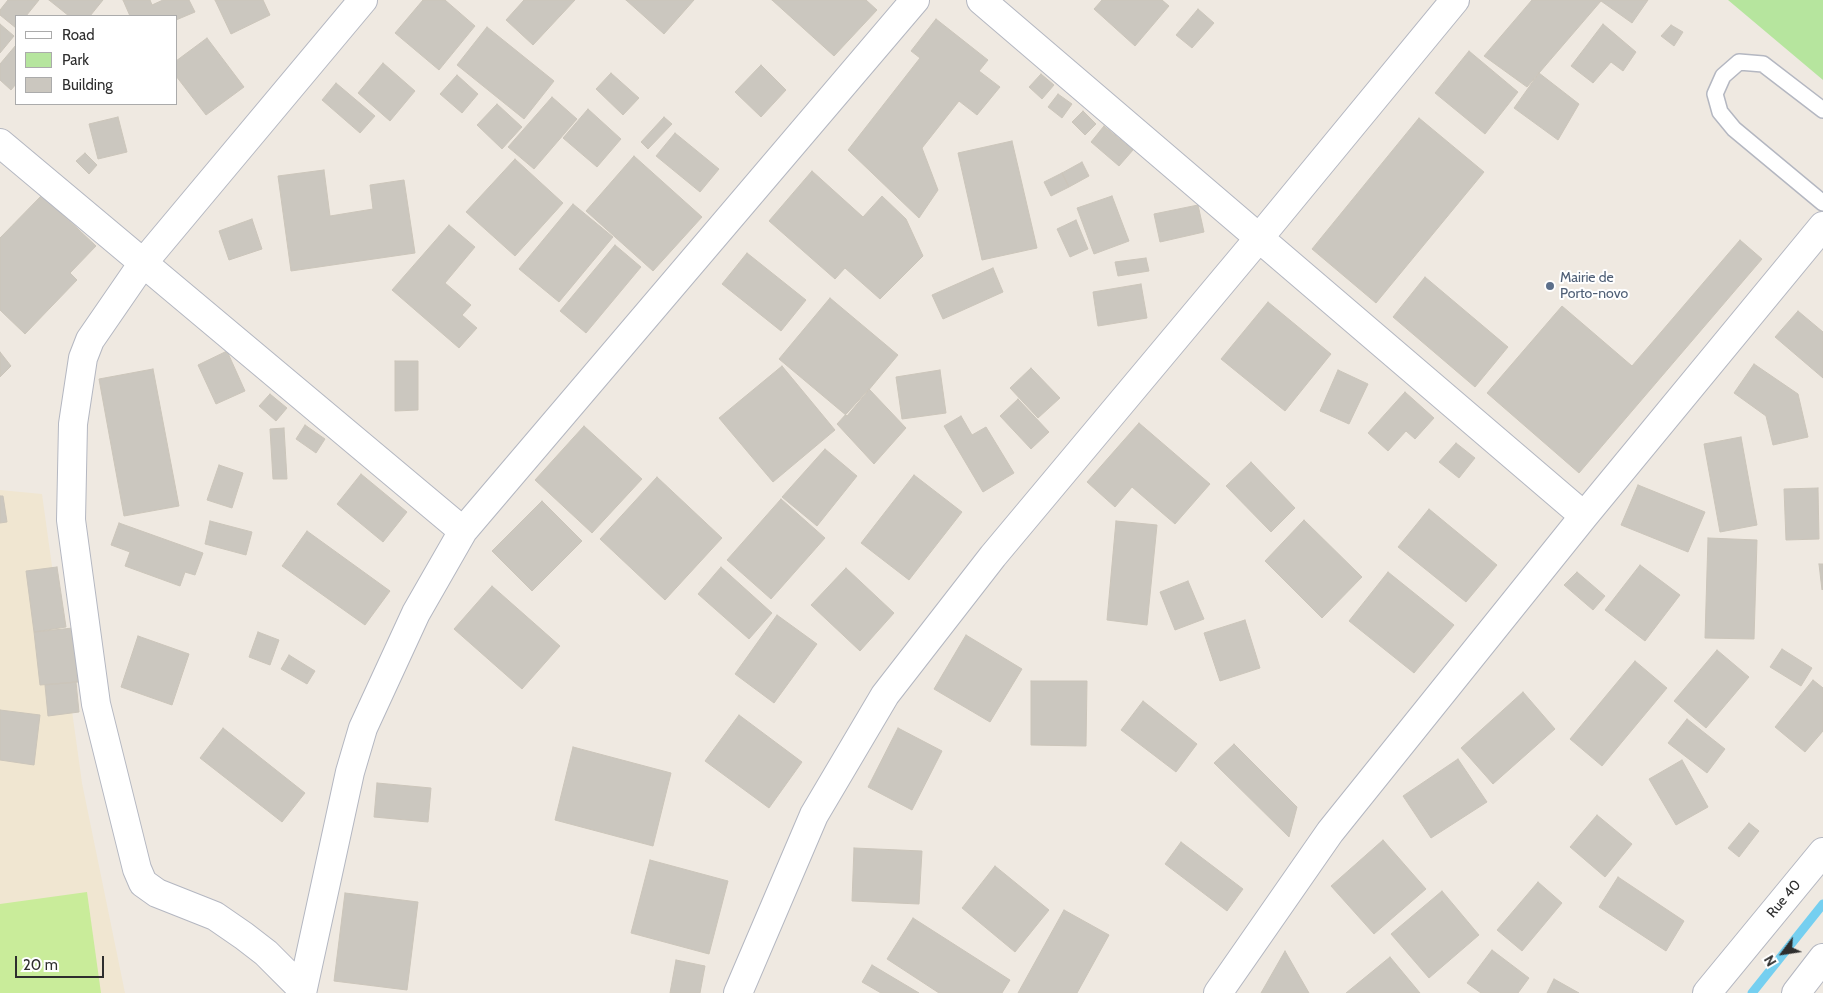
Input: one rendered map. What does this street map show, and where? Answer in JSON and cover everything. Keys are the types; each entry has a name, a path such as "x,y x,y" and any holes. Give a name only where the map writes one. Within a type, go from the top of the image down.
{"street":[{"path":"302,991 266,953 215,916 156,893 143,883 135,859 96,704 70,520 73,424 83,358 90,340 144,263 363,0"},
{"path":"302,991 350,772 363,728 416,613 463,531 915,0"},
{"path":"981,0 1584,516"},
{"path":"738,993 814,815 885,695 993,556 1455,0"},
{"path":"0,143 463,531"},
{"path":"1218,993 1330,832 1584,516 1823,226"},
{"name":"Rue 40","path":"1707,993 1823,852"},
{"path":"1796,993 1823,958"}],"lane":[{"path":"1823,110 1763,64 1739,62 1723,76 1715,94 1720,112 1734,128 1823,203"}],"shaded area":[{"path":"0,490 42,494 82,783 125,993 0,993"}],"green space":[{"path":"1728,0 1823,0 1823,80"},
{"path":"87,892 101,993 0,993 0,904"}],"building":[{"path":"8,0 39,0 27,15 15,15 15,27 0,15 0,10"},
{"path":"49,0 103,0 91,15 68,15"},
{"path":"123,0 150,0 152,5 163,0 189,0 195,12 178,19 178,15 130,15"},
{"path":"215,0 263,0 270,15 231,34"},
{"path":"423,0 445,0 475,26 439,70 395,33"},
{"path":"524,0 575,0 533,45 506,20"},
{"path":"626,0 694,0 664,34"},
{"path":"772,0 866,0 877,10 834,56"},
{"path":"1102,0 1162,0 1169,6 1135,46 1094,9"},
{"path":"1532,0 1648,0 1632,23 1601,1 1527,87 1484,56"},
{"path":"1198,9 1214,23 1192,48 1176,35"},
{"path":"936,19 988,60 979,71 1000,87 977,115 959,101 922,148 938,190 919,218 848,150 920,58 911,51"},
{"path":"0,24 14,36 0,53"},
{"path":"1603,24 1636,52 1623,71 1611,62 1593,83 1571,66"},
{"path":"1671,25 1683,32 1674,46 1661,36"},
{"path":"487,27 554,81 524,119 457,65"},
{"path":"207,38 244,87 206,115 178,79 178,60"},
{"path":"15,46 15,85 11,90 0,80 0,64"},
{"path":"1469,51 1518,92 1485,134 1435,93"},
{"path":"383,63 415,91 390,121 358,93"},
{"path":"761,65 786,90 761,117 735,92"},
{"path":"611,73 639,98 623,115 596,89"},
{"path":"1539,73 1579,104 1558,140 1514,108"},
{"path":"1041,74 1054,85 1042,99 1029,87"},
{"path":"457,75 478,94 462,113 440,94"},
{"path":"336,83 375,116 360,133 322,100"},
{"path":"1058,94 1072,104 1062,118 1048,107"},
{"path":"552,97 577,119 534,169 508,147"},
{"path":"497,104 522,127 502,149 477,125"},
{"path":"588,109 621,139 597,167 563,138"},
{"path":"1083,111 1096,124 1085,135 1072,122"},
{"path":"118,117 127,152 98,159 89,124"},
{"path":"664,117 672,124 648,149 641,142"},
{"path":"1419,118 1484,172 1376,303 1312,249"},
{"path":"1104,126 1133,150 1119,166 1091,142"},
{"path":"675,133 719,169 700,192 656,156"},
{"path":"1012,141 1037,248 982,260 958,153"},
{"path":"85,153 97,165 89,174 76,161"},
{"path":"634,156 702,217 653,271 586,211"},
{"path":"515,159 563,203 515,256 466,212"},
{"path":"1082,162 1089,176 1069,187 1062,173"},
{"path":"324,170 330,216 373,209 370,185 404,180 415,253 291,271 278,176"},
{"path":"812,171 863,217 882,196 906,219 923,256 880,299 845,268 835,279 769,221"},
{"path":"1062,173 1069,187 1051,196 1044,182"},
{"path":"42,195 96,246 70,273 77,280 25,334 0,310 0,238"},
{"path":"1112,196 1129,241 1094,254 1077,208"},
{"path":"573,204 613,237 559,302 519,269"},
{"path":"1198,205 1204,232 1160,242 1154,214"},
{"path":"252,219 262,249 229,260 219,231"},
{"path":"1076,220 1088,249 1070,257 1057,229"},
{"path":"449,225 475,247 445,283 471,305 462,315 477,328 459,348 392,290"},
{"path":"1740,240 1762,259 1579,473 1487,393 1562,306 1632,366"},
{"path":"615,245 641,267 586,333 560,311"},
{"path":"747,253 806,300 781,331 722,284"},
{"path":"1146,258 1149,271 1118,276 1115,262"},
{"path":"993,268 1003,292 943,319 932,295"},
{"path":"1425,277 1508,347 1475,387 1393,317"},
{"path":"1141,284 1147,318 1098,326 1093,292"},
{"path":"830,298 898,355 847,416 779,359"},
{"path":"1268,302 1331,354 1285,411 1221,359"},
{"path":"1798,311 1823,332 1823,378 1775,337"},
{"path":"227,351 245,391 216,404 198,365"},
{"path":"0,352 11,366 0,377"},
{"path":"395,361 418,361 418,410 395,411"},
{"path":"1754,364 1798,394 1808,437 1773,445 1766,416 1734,393"},
{"path":"782,366 835,430 773,482 719,418"},
{"path":"1031,368 1060,398 1038,418 1010,388"},
{"path":"153,369 179,506 124,516 99,379"},
{"path":"940,370 946,413 902,419 896,377"},
{"path":"1338,370 1368,384 1349,424 1320,411"},
{"path":"869,389 906,428 874,464 837,424"},
{"path":"1405,392 1434,418 1415,439 1406,431 1388,451 1368,433"},
{"path":"270,394 287,408 276,421 259,406"},
{"path":"1018,399 1049,432 1031,449 1000,416"},
{"path":"961,416 972,435 986,427 1014,473 983,492 944,426"},
{"path":"1139,423 1210,484 1175,524 1132,487 1115,507 1087,482"},
{"path":"305,425 325,439 316,453 296,439"},
{"path":"584,426 642,479 592,533 535,480"},
{"path":"284,428 287,479 273,479 270,429"},
{"path":"1741,437 1757,525 1720,532 1704,444"},
{"path":"1456,443 1475,458 1459,478 1439,462"},
{"path":"825,449 857,476 817,526 782,497"},
{"path":"1251,462 1295,508 1271,532 1226,486"},
{"path":"219,465 243,473 232,508 207,500"},
{"path":"361,474 407,512 383,542 337,504"},
{"path":"914,475 962,512 909,580 861,543"},
{"path":"657,477 722,538 665,600 600,539"},
{"path":"1638,485 1705,512 1688,552 1621,525"},
{"path":"1818,488 1819,539 1786,540 1784,489"},
{"path":"0,496 3,496 7,522 0,523"},
{"path":"781,499 825,538 771,599 727,560"},
{"path":"542,501 582,541 532,591 492,551"},
{"path":"1429,509 1497,565 1466,602 1398,547"},
{"path":"1304,520 1362,577 1322,618 1265,561"},
{"path":"210,521 252,532 246,555 205,544"},
{"path":"1116,521 1157,525 1147,625 1107,620"},
{"path":"119,523 203,553 195,575 185,572 180,586 125,566 130,552 111,545"},
{"path":"307,531 390,591 365,625 282,566"},
{"path":"1708,538 1757,540 1754,639 1705,638"},
{"path":"1819,564 1823,564 1822,590"},
{"path":"1640,565 1680,595 1645,641 1605,610"},
{"path":"57,567 66,627 34,632 26,571"},
{"path":"721,567 772,613 749,639 698,594"},
{"path":"846,568 894,613 860,651 811,605"},
{"path":"1388,572 1454,625 1414,673 1349,621"},
{"path":"1577,572 1605,596 1593,610 1564,585"},
{"path":"1188,581 1204,619 1175,630 1160,592"},
{"path":"492,586 560,646 522,689 454,629"},
{"path":"777,615 817,644 774,703 735,674"},
{"path":"1245,620 1260,668 1220,681 1204,633"},
{"path":"73,628 78,682 40,685 34,632"},
{"path":"258,632 279,640 270,665 249,657"},
{"path":"966,635 1022,669 990,722 934,689"},
{"path":"138,636 189,654 172,705 121,687"},
{"path":"1782,649 1812,668 1801,686 1770,667"},
{"path":"1717,650 1749,677 1706,728 1674,701"},
{"path":"289,655 315,671 307,684 281,669"},
{"path":"1635,661 1667,688 1602,766 1570,739"},
{"path":"1813,680 1823,688 1823,731 1805,752 1775,727"},
{"path":"1031,681 1087,681 1086,746 1031,745"},
{"path":"76,682 79,712 48,716 45,685"},
{"path":"1523,692 1555,729 1493,784 1461,748"},
{"path":"1143,701 1197,744 1176,772 1121,730"},
{"path":"0,710 40,715 34,765 0,760"},
{"path":"739,715 802,762 769,808 705,761"},
{"path":"1687,719 1725,749 1707,773 1668,743"},
{"path":"223,728 305,793 282,822 200,758"},
{"path":"898,728 942,751 912,810 868,787"},
{"path":"1234,744 1297,807 1289,837 1214,763"},
{"path":"573,747 671,773 653,846 555,820"},
{"path":"1458,759 1487,802 1431,838 1403,796"},
{"path":"1682,760 1708,807 1676,825 1649,779"},
{"path":"377,783 431,788 428,822 374,817"},
{"path":"1597,815 1632,844 1605,877 1570,847"},
{"path":"1749,823 1759,831 1739,857 1728,848"},
{"path":"1383,840 1426,889 1374,934 1331,886"},
{"path":"1181,842 1243,889 1227,911 1165,864"},
{"path":"854,848 922,851 919,904 852,901"},
{"path":"650,860 728,881 709,954 631,933"},
{"path":"995,866 1049,910 1015,952 962,908"},
{"path":"1618,877 1684,921 1666,951 1599,907"},
{"path":"1538,882 1562,903 1522,951 1497,930"},
{"path":"1442,891 1479,935 1429,978 1391,934"},
{"path":"345,893 418,902 407,990 334,981"},
{"path":"1064,910 1109,935 1077,993 1018,993"},
{"path":"913,918 1010,980 1002,993 939,993 887,959"},
{"path":"1492,950 1529,978 1518,993 1481,993 1467,983"},
{"path":"1285,951 1309,993 1261,993"},
{"path":"1390,957 1420,993 1346,993"},
{"path":"676,960 705,966 700,993 670,993"},
{"path":"872,965 919,993 881,993 862,982"},
{"path":"1554,979 1579,993 1547,993"}],"waterway":[{"path":"1752,993 1823,904"}],"place":[{"name":"Mairie de Porto-novo","path":"1550,286"}]}
